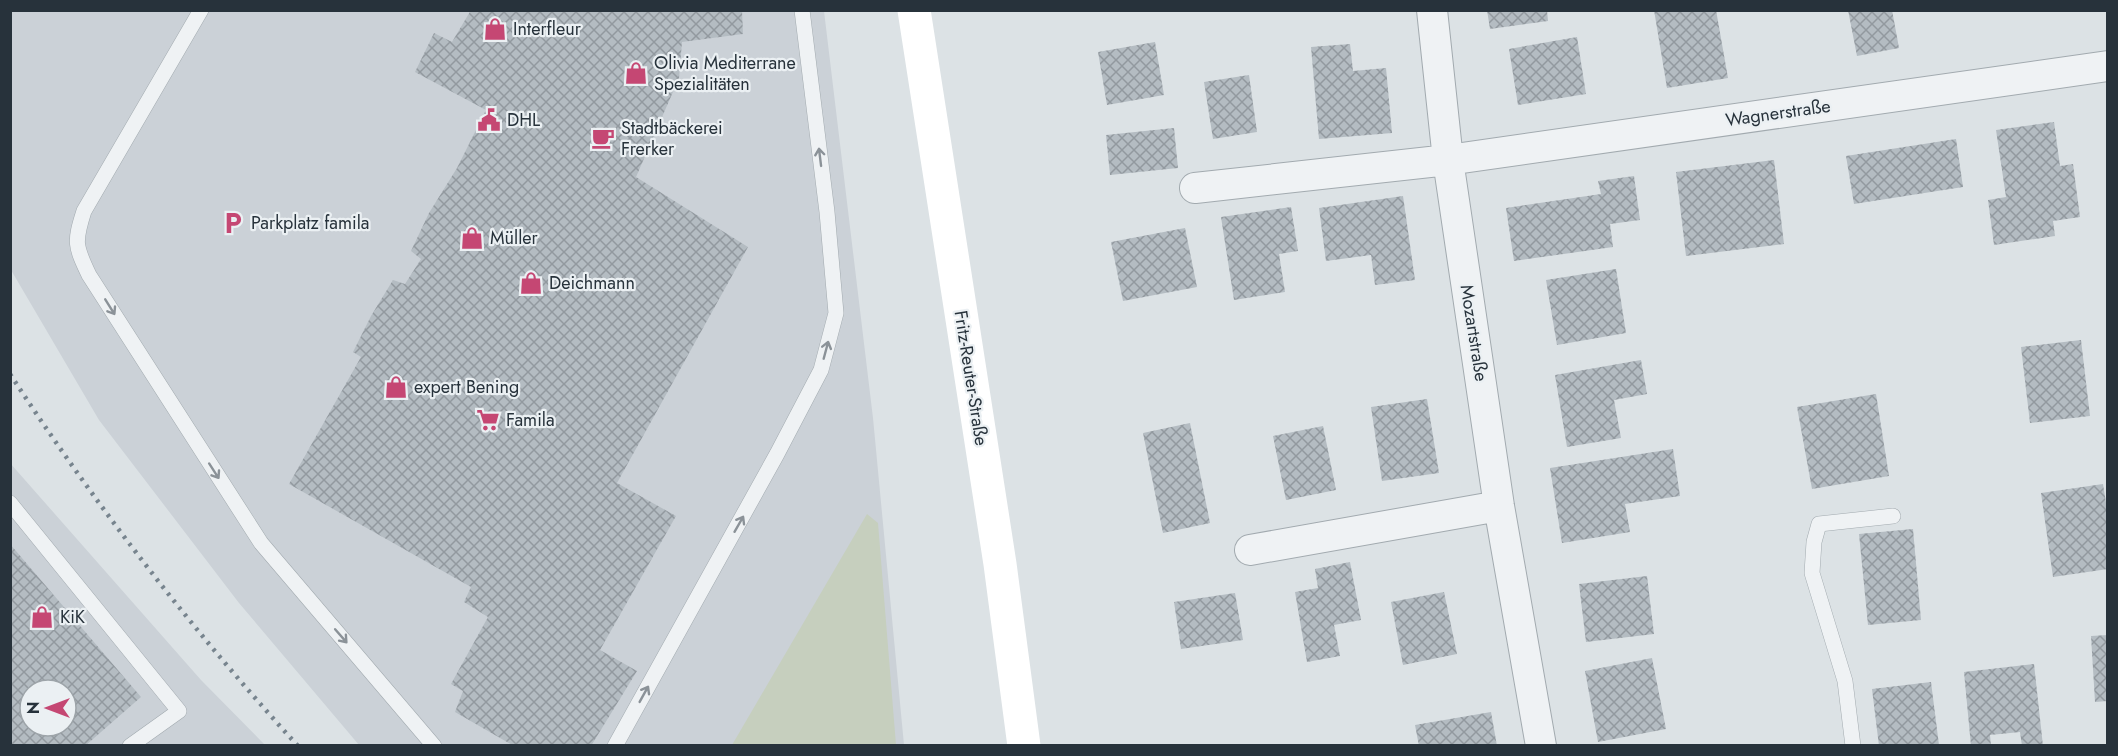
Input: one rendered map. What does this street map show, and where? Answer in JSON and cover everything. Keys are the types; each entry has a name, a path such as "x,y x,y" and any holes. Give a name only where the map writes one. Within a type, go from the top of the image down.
{"street":[{"name":"Fritz-Reuter-Straße","path":"914,10 1000,564 1024,746"},
{"name":"Mozartstraße","path":"1432,10 1448,160 1499,506 1541,746"},
{"name":"Wagnerstraße","path":"1448,160 2108,66"},
{"path":"1195,188 1448,160"},
{"path":"1250,550 1499,506"}],"lane":[{"path":"201,10 84,211 76,237 80,256 89,274 261,543 434,746"},
{"path":"615,746 821,370 833,325 836,313 827,212 802,10"},
{"path":"10,503 179,711 130,746"},
{"path":"1853,746 1845,681 1812,573 1814,542 1819,524 1893,516"}],"shaded area":[{"path":"10,11 824,11 873,418 904,745 359,745 239,603 99,420 11,270"},
{"path":"10,463 201,680 265,745 11,745"}],"green space":[{"path":"867,514 878,523 896,745 732,745"}],"building":[{"name":"Famila","path":"471,10 742,10 743,34 682,42 679,78 636,177 748,247 617,483 676,516 600,650 637,671 591,746 514,746 455,712 463,691 451,684 488,617 464,602 471,587 289,484 361,357 353,352 371,316 393,280 405,284 421,259 411,251 429,213 457,168 486,110 415,72 434,33 452,42"},
{"path":"1487,10 1547,10 1548,21 1490,29"},
{"path":"1654,10 1716,10 1728,78 1667,88"},
{"path":"1848,10 1892,10 1899,48 1857,56"},
{"path":"1577,37 1586,94 1518,105 1509,49"},
{"path":"1155,42 1164,95 1107,105 1098,52"},
{"path":"1350,44 1353,71 1386,68 1392,133 1319,139 1311,47"},
{"path":"1249,75 1257,132 1213,139 1204,82"},
{"path":"2054,122 2060,166 2073,164 2080,217 2053,221 2055,236 1994,245 1988,200 2006,197 1996,130"},
{"path":"1174,128 1178,168 1110,175 1106,135"},
{"path":"1956,139 1963,187 1854,204 1846,156"},
{"path":"1774,160 1784,244 1686,256 1676,172"},
{"path":"1634,176 1640,220 1610,224 1613,247 1514,261 1506,208 1601,194 1598,181"},
{"path":"1403,196 1415,280 1375,285 1371,255 1326,261 1319,208"},
{"path":"1291,207 1298,251 1279,254 1285,292 1234,300 1221,217"},
{"path":"1185,228 1197,287 1123,301 1111,242"},
{"path":"1616,269 1626,333 1557,345 1546,280"},
{"path":"2081,340 2090,416 2030,423 2021,347"},
{"path":"1641,360 1647,394 1614,400 1621,438 1567,447 1555,375"},
{"path":"1876,394 1889,476 1812,489 1797,407"},
{"path":"1427,399 1439,473 1382,481 1371,407"},
{"path":"1190,423 1210,523 1163,533 1143,433"},
{"path":"1323,426 1336,490 1286,500 1273,436"},
{"path":"1673,449 1680,496 1625,504 1630,532 1562,543 1550,468"},
{"path":"2103,484 2108,515 2108,569 2053,577 2041,493"},
{"path":"1913,529 1921,620 1868,625 1859,534"},
{"name":"KiK","path":"10,544 141,697 85,746 10,746"},
{"path":"1350,562 1361,620 1334,625 1340,656 1307,662 1295,592 1318,588 1315,569"},
{"path":"1647,576 1654,634 1586,642 1579,584"},
{"path":"1444,592 1457,654 1403,665 1391,602"},
{"path":"1235,593 1243,640 1181,649 1174,602"},
{"path":"2108,635 2108,701 2095,702 2091,636"},
{"path":"1652,658 1666,729 1598,742 1585,671"},
{"path":"2034,664 2043,746 2022,746 2020,732 1990,735 1991,746 1971,746 1964,672"},
{"path":"1931,682 1939,745 1879,746 1872,689"},
{"path":"1491,712 1497,746 1419,746 1415,725"}],"railway":[{"path":"10,374 76,472 146,566 220,658 298,746"}],"place":[{"name":"Interfleur","path":"495,29"},
{"name":"Olivia Mediterrane Spezialitäten","path":"636,73"},
{"name":"DHL","path":"489,120"},
{"name":"Stadtbäckerei Frerker","path":"603,138"},
{"name":"Parkplatz famila","path":"233,223"},
{"name":"Müller","path":"472,238"},
{"name":"Deichmann","path":"531,283"},
{"name":"expert Bening","path":"396,387"},
{"name":"Famila","path":"488,420"},
{"name":"KiK","path":"42,617"}]}
